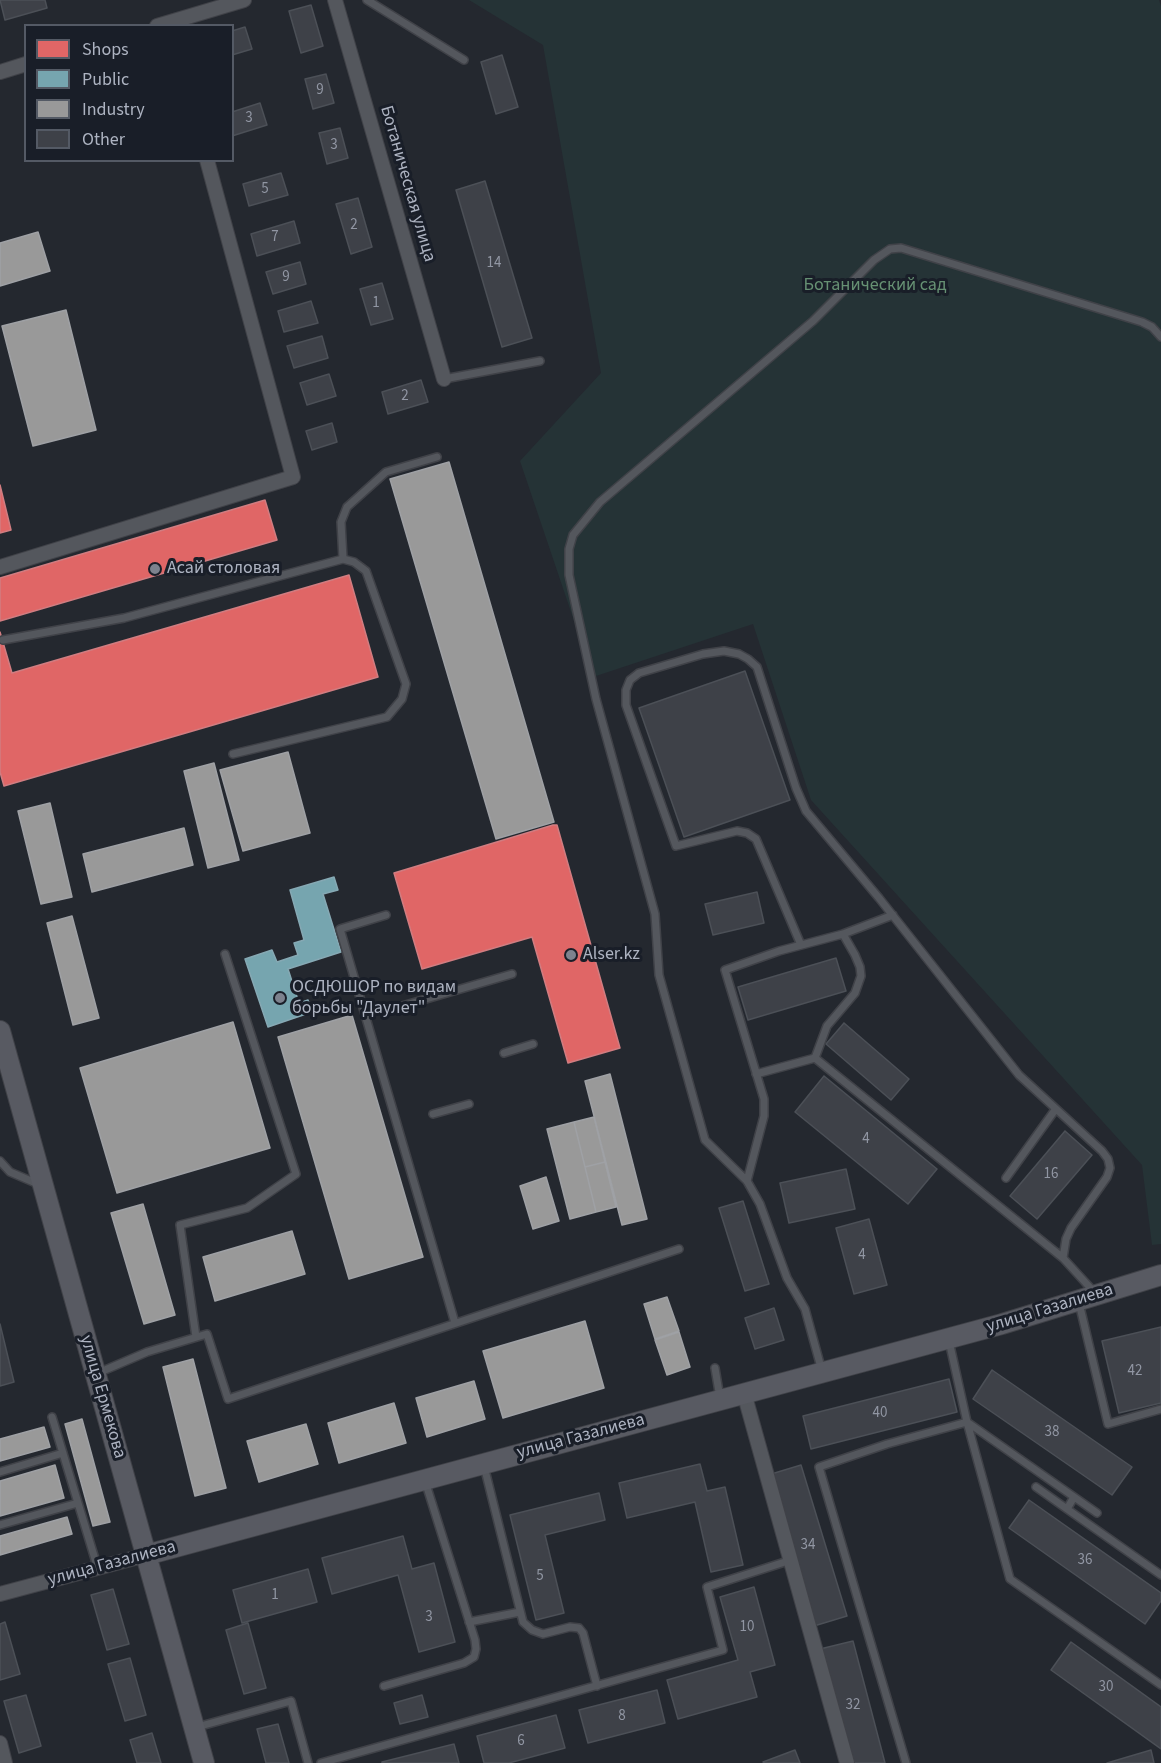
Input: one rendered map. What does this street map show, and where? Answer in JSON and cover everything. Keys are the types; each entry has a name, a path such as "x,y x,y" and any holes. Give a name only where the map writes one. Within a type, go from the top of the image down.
{"main road":[{"name":"улица Ермекова","path":"0,1030 204,1763"},
{"name":"улица Газалиева","path":"146,1555 948,1338 1161,1275"}],"street":[{"path":"166,24 244,0"},
{"name":"Ботаническая улица","path":"335,0 444,379"},
{"path":"0,72 24,65"},
{"path":"0,567 293,477 208,162"},
{"path":"744,1393 847,1763"},
{"name":"улица Газалиева","path":"0,1594 146,1555"},
{"path":"0,1743 5,1763"}],"lane":[{"path":"367,0 464,60"},
{"path":"822,1372 805,1309 786,1278 760,1204 747,1180 705,1140 659,975 655,914 596,699 569,575 569,549 573,535 600,502 813,321 874,260 890,249 902,248 1142,322 1152,327 1161,337"},
{"path":"444,379 540,361"},
{"path":"343,559 341,522 347,507 386,472 437,457"},
{"path":"3,640 124,618 343,559 354,562 366,571 406,684 402,699 387,717 233,754"},
{"path":"801,945 756,839 747,833 736,831 676,846 626,705 626,690 630,680 639,674 692,657 724,651 739,654 756,667 796,788 806,811 893,915 1019,1075 1108,1159 1110,1168 1107,1178 1071,1228 1066,1239 1063,1258"},
{"path":"386,915 340,929 455,1323"},
{"path":"747,1180 764,1116 764,1099 725,970 843,934 893,915"},
{"path":"815,1058 827,1026 855,993 861,976 855,955 843,934"},
{"path":"196,1337 180,1225 247,1208 296,1174 225,954"},
{"path":"402,1006 512,974"},
{"path":"504,1053 533,1044"},
{"path":"756,1074 815,1058"},
{"path":"815,1058 1063,1258 1088,1298 1108,1424 1161,1410"},
{"path":"433,1114 469,1104"},
{"path":"1006,1178 1055,1110"},
{"path":"0,1161 10,1172"},
{"path":"0,1170 10,1172 43,1187"},
{"path":"96,1374 147,1353 207,1334 228,1400 679,1249"},
{"path":"948,1338 967,1422 1010,1579 1161,1685"},
{"path":"715,1368 720,1400"},
{"path":"52,1417 98,1569"},
{"path":"967,1422 1097,1513"},
{"path":"906,1763 819,1467 887,1444 967,1422"},
{"path":"0,1472 63,1453"},
{"path":"483,1464 520,1612 526,1627 543,1634 570,1627 579,1628 583,1633 597,1686"},
{"path":"384,1686 464,1663 474,1657 476,1649 425,1481"},
{"path":"1036,1487 1161,1575"},
{"path":"1067,1509 1074,1497"},
{"path":"0,1525 78,1503"},
{"path":"321,1763 723,1650 707,1587 791,1560"},
{"path":"469,1622 520,1612"},
{"path":"194,1727 291,1701 308,1763"}],"green space":[{"name":"Ботанический сад","path":"469,0 1159,0 1161,6 1161,1244 1152,1245 1142,1165 811,800 753,624 593,677 520,461 601,373 543,45"}],"building: Shops":[{"path":"0,485 11,530 0,533"},
{"path":"265,500 277,540 0,621 0,578"},
{"path":"349,575 378,677 4,786 0,772 0,632 12,673"},
{"path":"557,825 620,1048 568,1063 532,937 422,969 394,873"}],"building: Public":[{"path":"334,877 338,890 323,894 341,952 288,969 299,1003 308,1000 312,1012 268,1027 245,959 272,950 277,962 298,955 294,943 304,940 290,890"}],"building: Industry":[{"path":"38,232 50,271 0,286 0,243"},
{"path":"66,310 96,430 33,446 2,326"},
{"path":"449,462 554,822 496,839 390,479"},
{"path":"288,752 310,833 243,851 220,770"},
{"path":"214,763 239,860 208,868 184,771"},
{"path":"50,803 72,897 41,904 18,811"},
{"path":"184,828 193,865 92,892 83,854"},
{"path":"72,916 99,1018 73,1025 47,923"},
{"path":"352,1015 423,1257 349,1279 278,1037"},
{"path":"233,1022 270,1148 117,1193 80,1068"},
{"path":"610,1074 647,1219 622,1225 585,1081"},
{"path":"594,1117 605,1162 585,1167 574,1122"},
{"path":"574,1122 596,1212 570,1219 547,1129"},
{"path":"605,1162 616,1207 596,1212 585,1167"},
{"path":"546,1177 559,1221 533,1229 520,1186"},
{"path":"143,1204 175,1315 144,1324 111,1213"},
{"path":"292,1231 305,1274 215,1301 203,1257"},
{"path":"667,1297 679,1331 655,1339 644,1304"},
{"path":"585,1321 604,1388 503,1418 483,1351"},
{"path":"679,1332 690,1367 667,1375 655,1340"},
{"path":"193,1359 226,1488 195,1496 163,1367"},
{"path":"474,1381 485,1419 427,1437 416,1398"},
{"path":"394,1403 406,1443 339,1463 328,1423"},
{"path":"82,1419 110,1522 93,1526 65,1424"},
{"path":"306,1424 318,1464 259,1482 247,1441"},
{"path":"44,1427 50,1447 0,1461 0,1439"},
{"path":"55,1465 64,1498 0,1516 0,1481"},
{"path":"67,1517 72,1534 0,1555 0,1536"}],"building: Other":[{"path":"0,0 45,0 47,8 5,20"},
{"path":"311,5 323,46 301,53 289,11"},
{"path":"245,27 252,49 234,54 234,30"},
{"path":"502,55 518,107 496,114 481,62"},
{"path":"326,74 334,103 313,109 305,79"},
{"path":"260,103 267,125 234,135 234,111"},
{"path":"340,128 348,158 327,164 319,133"},
{"path":"281,173 288,195 249,206 243,184"},
{"path":"485,181 532,338 502,347 456,190"},
{"path":"358,198 372,247 351,254 336,204"},
{"path":"294,221 300,243 257,256 251,234"},
{"path":"300,262 306,284 273,294 266,272"},
{"path":"382,283 393,319 371,325 360,289"},
{"path":"311,301 318,323 284,332 278,311"},
{"path":"322,336 328,358 294,368 287,346"},
{"path":"329,374 336,396 307,405 300,383"},
{"path":"421,380 428,402 388,414 382,392"},
{"path":"332,423 337,442 312,450 306,431"},
{"path":"745,671 790,800 684,837 639,708"},
{"path":"757,892 764,923 713,935 705,904"},
{"path":"836,958 846,991 748,1020 738,987"},
{"path":"844,1023 909,1079 891,1100 826,1044"},
{"path":"824,1076 937,1169 908,1204 795,1112"},
{"path":"1065,1131 1092,1155 1037,1219 1010,1196"},
{"path":"846,1169 855,1209 789,1223 780,1183"},
{"path":"743,1201 769,1284 745,1291 719,1208"},
{"path":"869,1219 887,1285 854,1294 836,1228"},
{"path":"774,1308 784,1340 755,1349 745,1318"},
{"path":"0,1324 14,1382 0,1386"},
{"path":"1161,1327 1161,1403 1119,1413 1102,1341"},
{"path":"992,1370 1132,1467 1112,1495 973,1399"},
{"path":"949,1379 957,1412 811,1449 803,1416"},
{"path":"700,1464 707,1491 725,1487 743,1565 711,1572 695,1502 627,1518 619,1483"},
{"path":"801,1465 847,1616 814,1626 768,1475"},
{"path":"599,1493 605,1520 545,1535 564,1613 536,1620 510,1515"},
{"path":"1029,1500 1161,1593 1161,1601 1145,1624 1009,1528"},
{"path":"403,1536 412,1569 434,1563 455,1642 419,1652 398,1575 332,1594 322,1558"},
{"path":"308,1569 317,1602 242,1623 233,1590"},
{"path":"754,1587 775,1665 750,1672 757,1697 678,1719 667,1680 738,1660 720,1597"},
{"path":"113,1589 129,1644 107,1650 91,1595"},
{"path":"5,1622 20,1674 0,1680 0,1624"},
{"path":"248,1623 266,1688 244,1694 226,1630"},
{"path":"853,1641 885,1763 850,1763 820,1649"},
{"path":"1071,1642 1161,1707 1161,1749 1051,1670"},
{"path":"130,1658 146,1715 125,1721 108,1664"},
{"path":"657,1690 665,1723 588,1743 579,1710"},
{"path":"26,1695 41,1746 19,1753 4,1701"},
{"path":"422,1695 428,1717 400,1724 394,1703"},
{"path":"556,1715 565,1748 509,1763 484,1763 477,1736"},
{"path":"278,1724 289,1763 266,1763 257,1729"},
{"path":"152,1733 161,1763 137,1763 130,1740"},
{"path":"454,1744 459,1763 382,1763 382,1762"},
{"path":"795,1750 800,1763 763,1762"},
{"path":"1151,1750 1154,1763 1107,1763"}],"place":[{"name":"Асай столовая","path":"155,569"},
{"name":"Alser.kz","path":"571,955"},
{"name":"ОСДЮШОР по видам борьбы \"Даулет\"","path":"280,998"}]}
